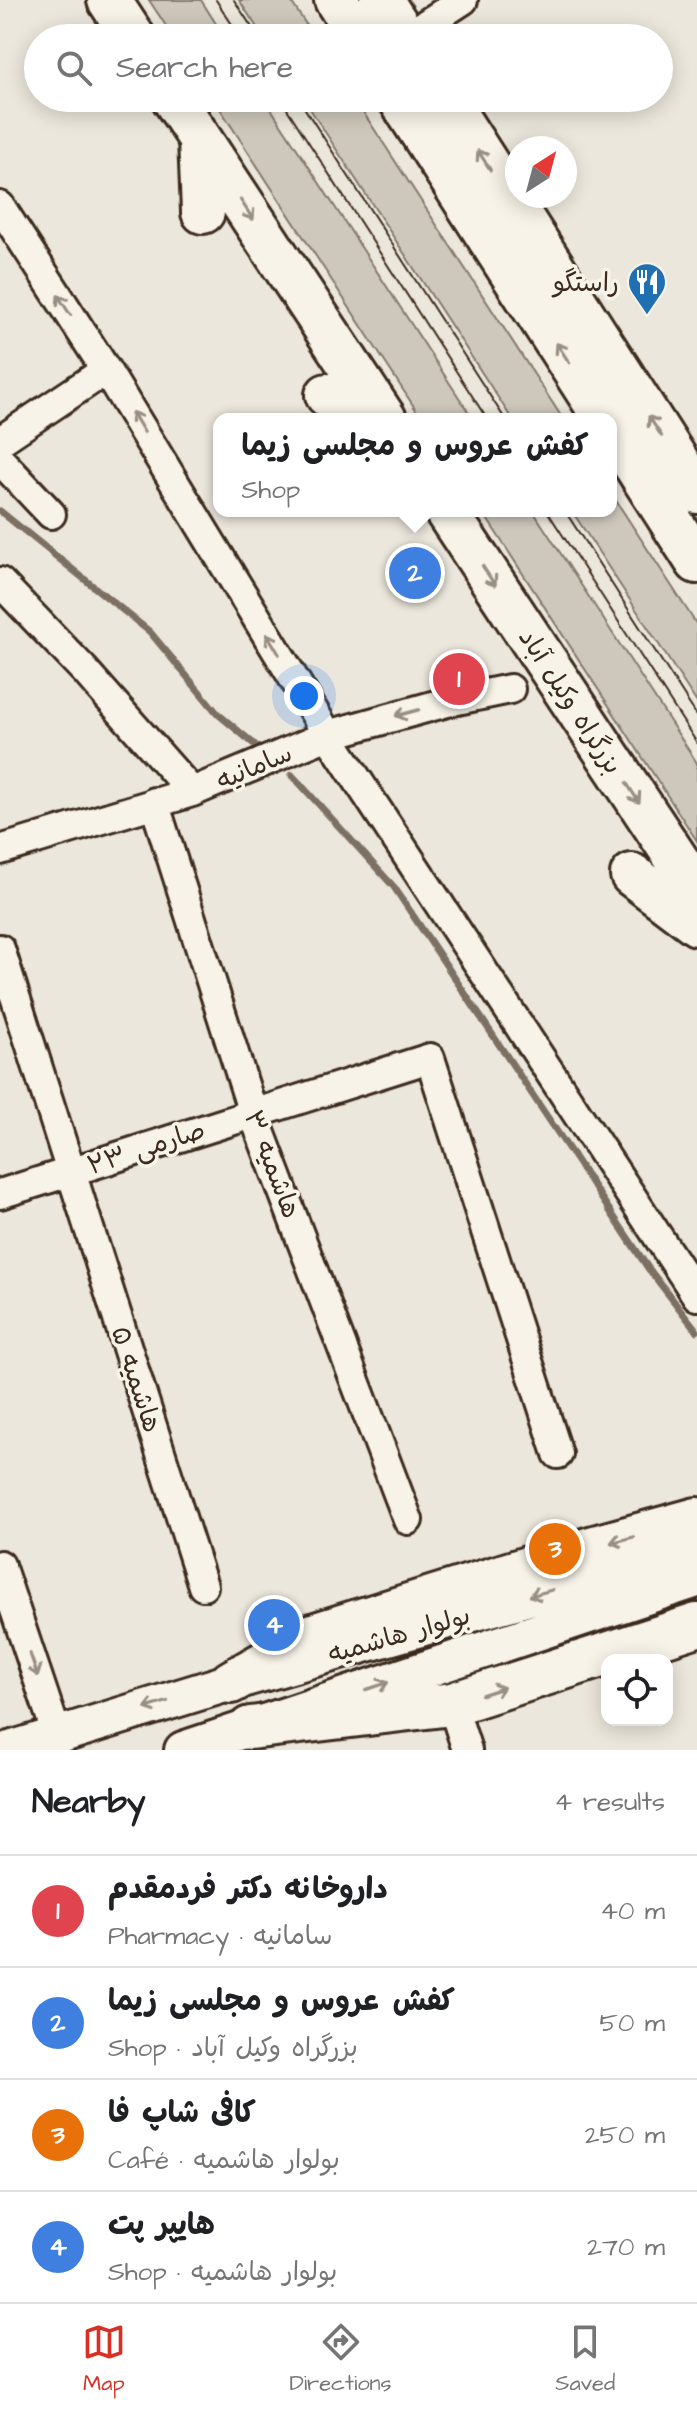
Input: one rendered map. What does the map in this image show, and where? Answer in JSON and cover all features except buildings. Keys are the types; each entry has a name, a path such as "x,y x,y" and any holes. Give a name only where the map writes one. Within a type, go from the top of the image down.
{"highway":[{"path":"109,0 125,24"},
{"path":"336,0 351,24"},
{"path":"381,0 397,24"},
{"path":"182,112 381,413"},
{"path":"408,112 601,413"},
{"path":"454,112 697,492"},
{"path":"199,138 203,212"},
{"path":"617,437 697,562"},
{"name":"بزرگراه وکیل آباد","path":"450,517 697,890"},
{"path":"632,875 697,924"},
{"path":"231,1682 313,1635 591,1548 697,1519"},
{"path":"250,1728 452,1704 697,1625"}],"main road":[{"name":"بولوار هاشمیه","path":"10,1750 231,1682 697,1549"},
{"name":"بولوار هاشمیه","path":"183,1750 697,1579"}],"street":[{"path":"427,24 463,0"},
{"path":"0,206 106,370 328,735 697,1296"},
{"path":"0,441 106,370"},
{"path":"0,460 51,514"},
{"path":"0,582 86,672 192,792"},
{"name":"سامانیه","path":"0,850 192,792 328,735 447,702 510,689"},
{"name":"هاشمیه ۳","path":"154,802 253,1113 408,1520"},
{"name":"هاشمیه ۵","path":"0,949 203,1586"},
{"name":"صارمی ۲۳","path":"0,1194 430,1058 558,1454"},
{"path":"0,1565 57,1735"},
{"path":"452,1704 467,1750"}],"shaded area":[{"path":"149,0 201,0 216,24 165,24"},
{"path":"239,0 290,0 306,24 255,24"},
{"path":"222,112 273,112 469,413 418,413"},
{"path":"312,112 363,112 559,413 508,413"},
{"path":"617,502 697,625 697,703 576,517 617,517"},
{"path":"486,517 537,517 697,763 697,841"}],"waterway":[{"path":"0,511 150,632 218,714 266,754"},
{"path":"292,775 394,887 648,1268 697,1331"}],"tram line":[{"path":"216,0 232,24"},
{"path":"234,0 250,24"},
{"path":"289,112 483,413"},
{"path":"307,112 501,413"},
{"path":"551,517 697,743"},
{"path":"569,517 697,716"}],"place":[{"name":"راستگو","path":"647,316"},
{"name":"کفش عروس و مجلسی زیما","path":"415,573"},
{"name":"داروخانه دكتر فردمقدم","path":"459,679"},
{"name":"کافی شاپ فا","path":"555,1549"},
{"name":"هایپر پت","path":"274,1625"}]}
